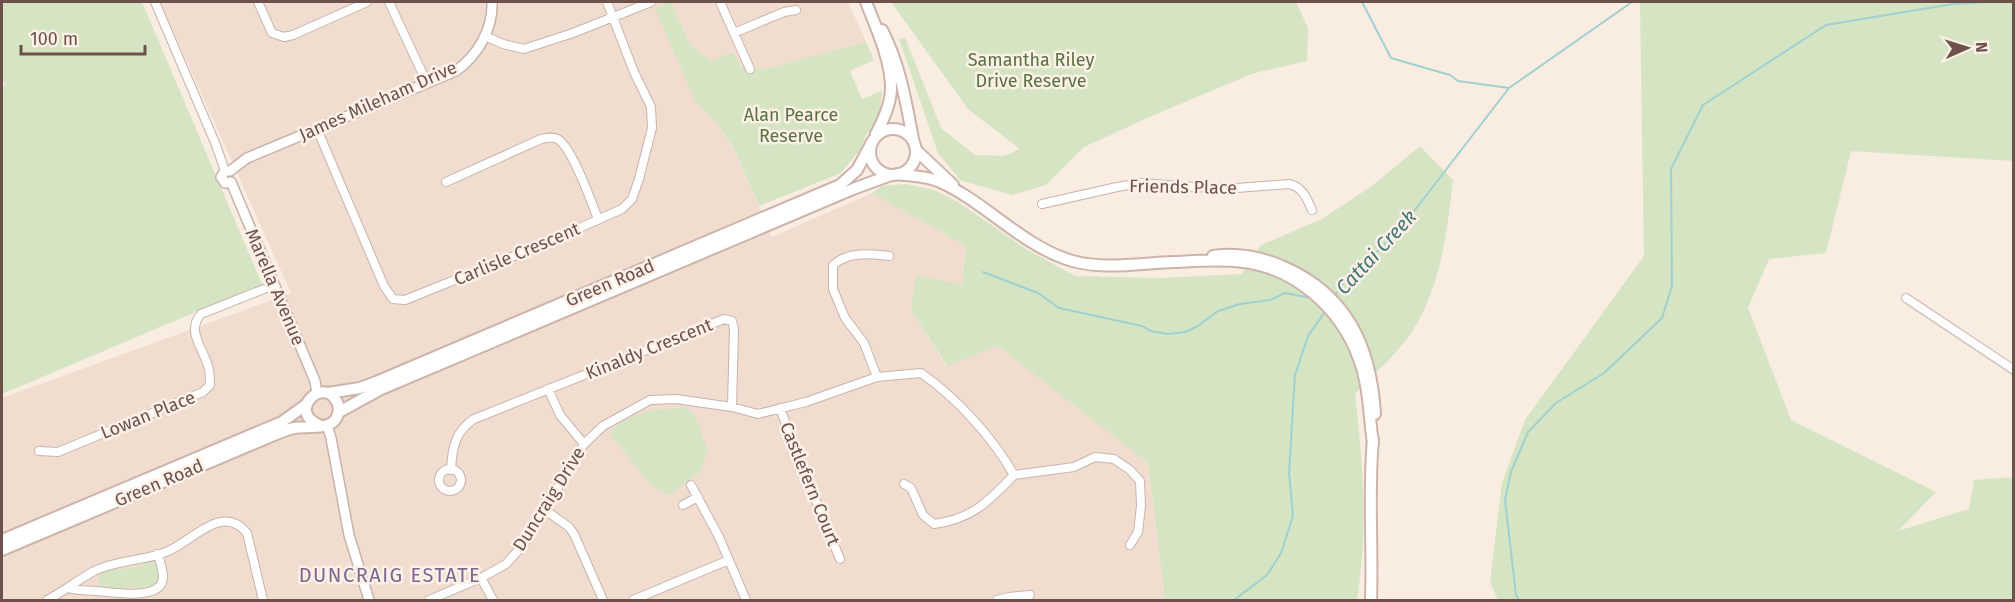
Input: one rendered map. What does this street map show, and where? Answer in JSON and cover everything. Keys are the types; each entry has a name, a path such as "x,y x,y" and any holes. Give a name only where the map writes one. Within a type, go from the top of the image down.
{"main road":[{"name":"Green Road","path":"323,393 360,388 376,382 840,185 857,170 888,106 891,77 867,6"},
{"path":"867,6 885,36 897,63 915,145 915,158 911,166 894,175"},
{"path":"961,194 905,132 895,129 885,130 873,140 870,149 873,163 884,173 937,181 961,194 1017,233 1065,259 1107,265 1174,261 1228,254 1247,255 1269,260 1293,275 1317,285 1341,316 1359,360 1365,386 1373,444 1371,600"},
{"name":"Green Road","path":"339,412 364,397 844,193 894,175"},
{"path":"323,393 337,401 339,412 335,420 323,425 309,418 307,404 310,398 323,393"},
{"name":"Green Road","path":"2,540 282,422 307,404"},
{"name":"Green Road","path":"2,550 260,440 296,428 323,425"}],"street":[{"path":"155,2 227,171"},
{"path":"258,2 272,33 284,37 367,2"},
{"path":"389,2 427,83"},
{"name":"James Mileham Drive","path":"227,171 247,158 427,83 462,66 480,46 485,36 491,16 492,2"},
{"name":"Carlisle Crescent","path":"317,129 384,286 393,299 405,300 539,246 622,209 632,199 652,128 651,107 634,72 607,2"},
{"path":"485,36 502,44 524,49 651,2"},
{"path":"720,2 750,69"},
{"path":"734,33 784,12 796,10"},
{"path":"446,182 548,137 559,140 571,155 598,219"},
{"name":"Marella Avenue","path":"227,171 234,177 231,182 315,381 323,393"},
{"name":"Friends Place","path":"1042,204 1140,183 1224,189 1289,184 1295,185 1302,191 1312,210"},
{"path":"877,377 864,343 845,318 833,289 832,265 841,258 857,254 888,256"},
{"name":"Lowan Place","path":"39,451 58,452 203,392 210,385 210,377 196,339 195,320 201,314 274,285"},
{"path":"1906,298 2013,370"},
{"name":"Kinaldy Crescent","path":"548,389 724,319 732,321 734,329 732,407"},
{"name":"Duncraig Drive","path":"429,600 482,578 497,570 515,555 524,544 584,444 603,426 650,400 676,399 732,407 758,414 877,377 921,373 950,396 1002,453 1014,475"},
{"path":"451,470 455,440 469,423 548,389 560,415 584,444"},
{"name":"Castlefern Court","path":"780,408 840,559"},
{"path":"323,425 331,438 349,535 369,600"},
{"path":"904,484 911,488 923,515 933,524 969,515 995,495 1014,475 1074,466 1095,457 1114,459 1130,470 1140,481 1141,506 1138,531 1130,545"},
{"path":"691,485 719,537 746,600"},
{"path":"683,505 698,497"},
{"path":"545,510 569,527 574,534 603,600"},
{"path":"46,600 94,572 113,564 166,552 215,522 234,522 248,533 263,600"},
{"path":"68,588 77,591 124,595 158,589 163,581 161,561 157,554"},
{"path":"633,600 729,560"},
{"path":"482,578 493,600"},
{"path":"997,600 1030,595"}],"shaded area":[{"path":"160,2 668,2 656,8 695,101 718,124 735,152 772,237 872,193 966,246 962,286 916,275 911,310 946,366 998,346 1148,463 1165,600 2,600 2,398 291,293"},
{"path":"671,2 848,2 866,42 765,69 711,61 691,46"}],"green space":[{"path":"2,2 142,2 262,284 2,394 2,88 5,86 2,77"},
{"name":"Alan Pearce Reserve","path":"671,2 691,46 711,61 734,52 739,65 765,69 866,42 874,60 850,71 862,99 882,91 879,120 866,135 862,147 841,173 759,206 735,151 718,124 695,101 655,8"},
{"name":"Samantha Riley Drive Reserve","path":"891,2 1296,2 1308,28 1307,61 1254,73 1154,115 1084,147 1046,185 1012,195 960,180 938,153 899,39 905,38 941,128 975,155 1004,156 1020,149 968,109"},
{"path":"1640,2 2013,2 2013,161 1851,151 1826,253 1769,259 1748,308 1791,420 1936,492 1898,531 1969,509 1974,480 2013,477 2013,600 1498,600 1490,582 1502,483 1525,420 1644,256"},
{"path":"1420,146 1453,180 1448,220 1436,279 1421,316 1399,349 1355,394 1363,497 1362,549 1357,600 1165,600 1148,463 998,346 947,366 911,310 916,275 962,285 966,246 872,193 882,186 905,184 934,190 958,202 1026,249 1075,276 1160,278 1242,274 1261,245 1322,219 1372,186"},
{"path":"684,407 695,415 708,451 699,473 669,495 653,487 610,434 616,426 633,416"},
{"path":"156,559 161,580 155,588 102,589 99,576 104,570 119,570 144,565 145,561"}],"waterway":[{"path":"1362,2 1391,58 1450,75 1458,81 1509,88"},
{"name":"Cattai Creek","path":"1334,297 1344,282 1398,232 1509,88 1632,2"},
{"path":"1519,600 1516,595 1505,500 1511,472 1528,432 1556,403 1604,373 1662,318 1672,286 1671,169 1703,105 1826,25 1953,4 1986,2"},
{"path":"983,272 1038,293 1059,308 1168,334 1185,332 1198,326 1218,311 1240,304 1270,300 1285,293 1311,298"},
{"name":"Cattai Creek","path":"1234,600 1267,575 1281,553 1293,516 1289,473 1295,375 1308,336 1326,310"}],"district":[{"name":"DUNCRAIG ESTATE","path":"390,575"}]}
